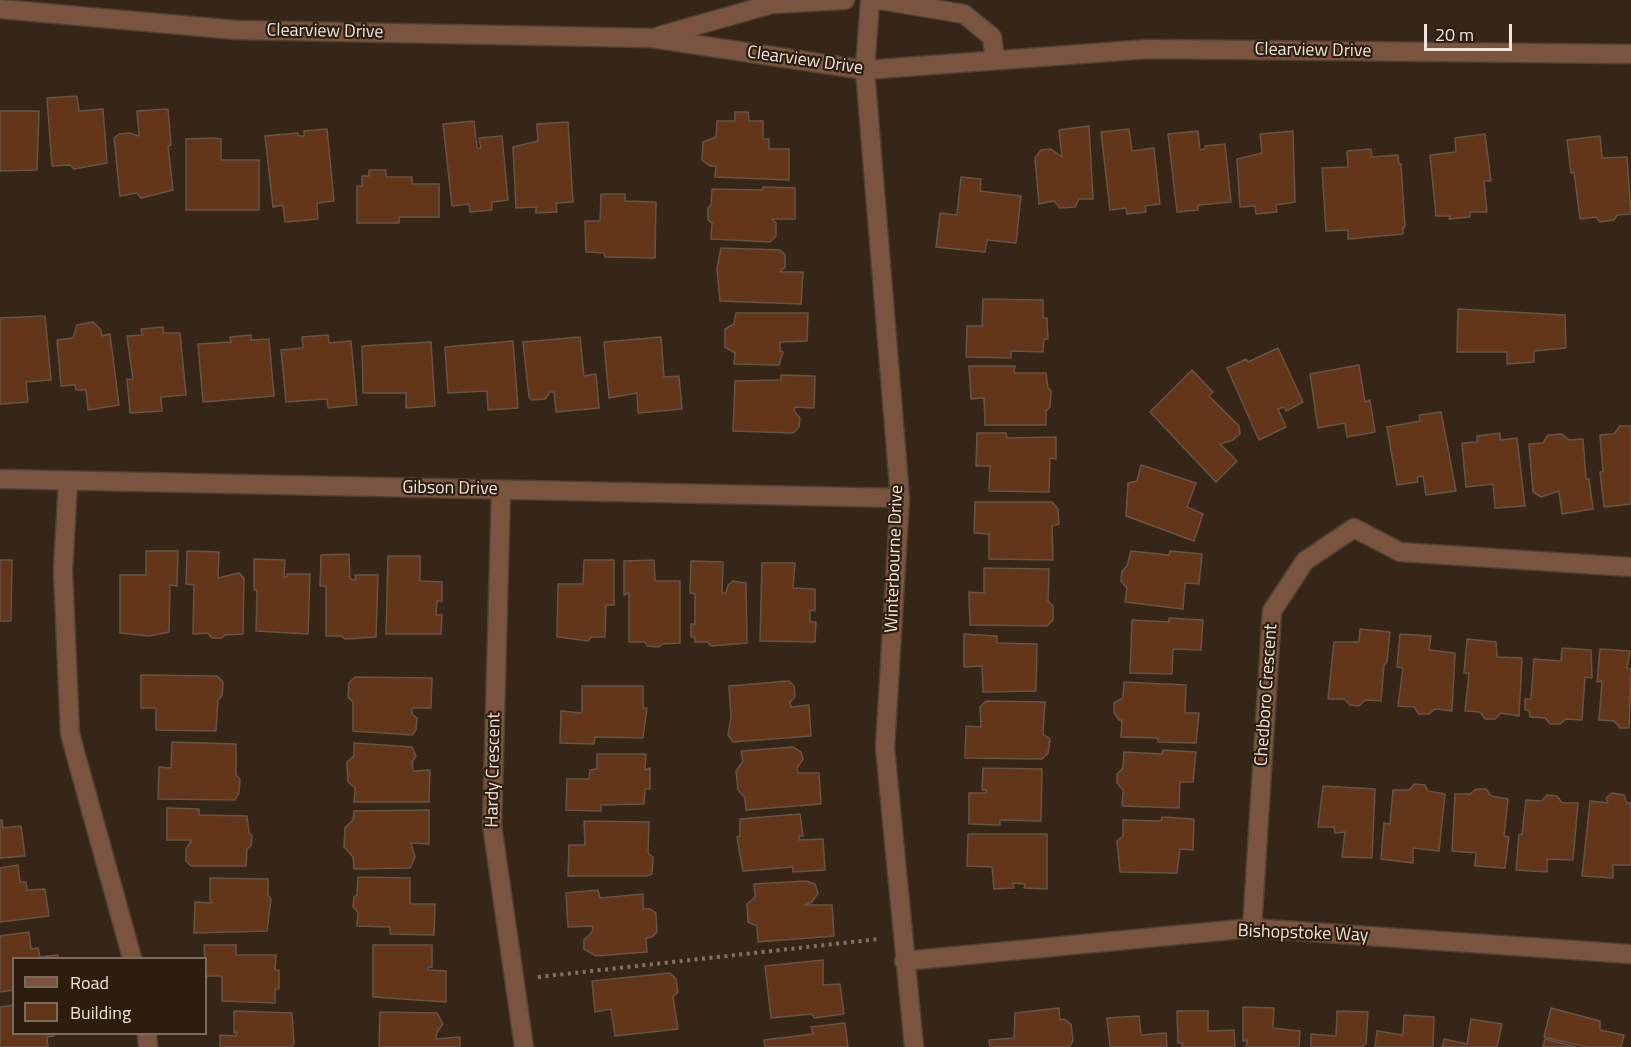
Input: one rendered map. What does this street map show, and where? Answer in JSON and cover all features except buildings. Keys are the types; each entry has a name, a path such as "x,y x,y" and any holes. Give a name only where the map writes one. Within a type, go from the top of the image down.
{"street":[{"name":"Clearview Drive","path":"651,38 772,4 845,0"},
{"name":"Winterbourne Drive","path":"870,0 865,70 900,498 885,748 914,1047"},
{"path":"880,0 964,14 992,37 994,59"},
{"name":"Clearview Drive","path":"0,9 236,30 651,38 865,70 1149,49 1631,54"},
{"name":"Gibson Drive","path":"0,479 900,498"},
{"path":"68,481 63,570 70,734 132,957"},
{"name":"Hardy Crescent","path":"501,490 492,825 524,1047"},
{"name":"Chedboro Crescent","path":"1252,928 1272,610 1305,561 1354,528 1400,552 1631,567"},
{"name":"Bishopstoke Way","path":"904,961 1252,928 1631,954"}],"path":[{"path":"513,979 902,937"}]}
